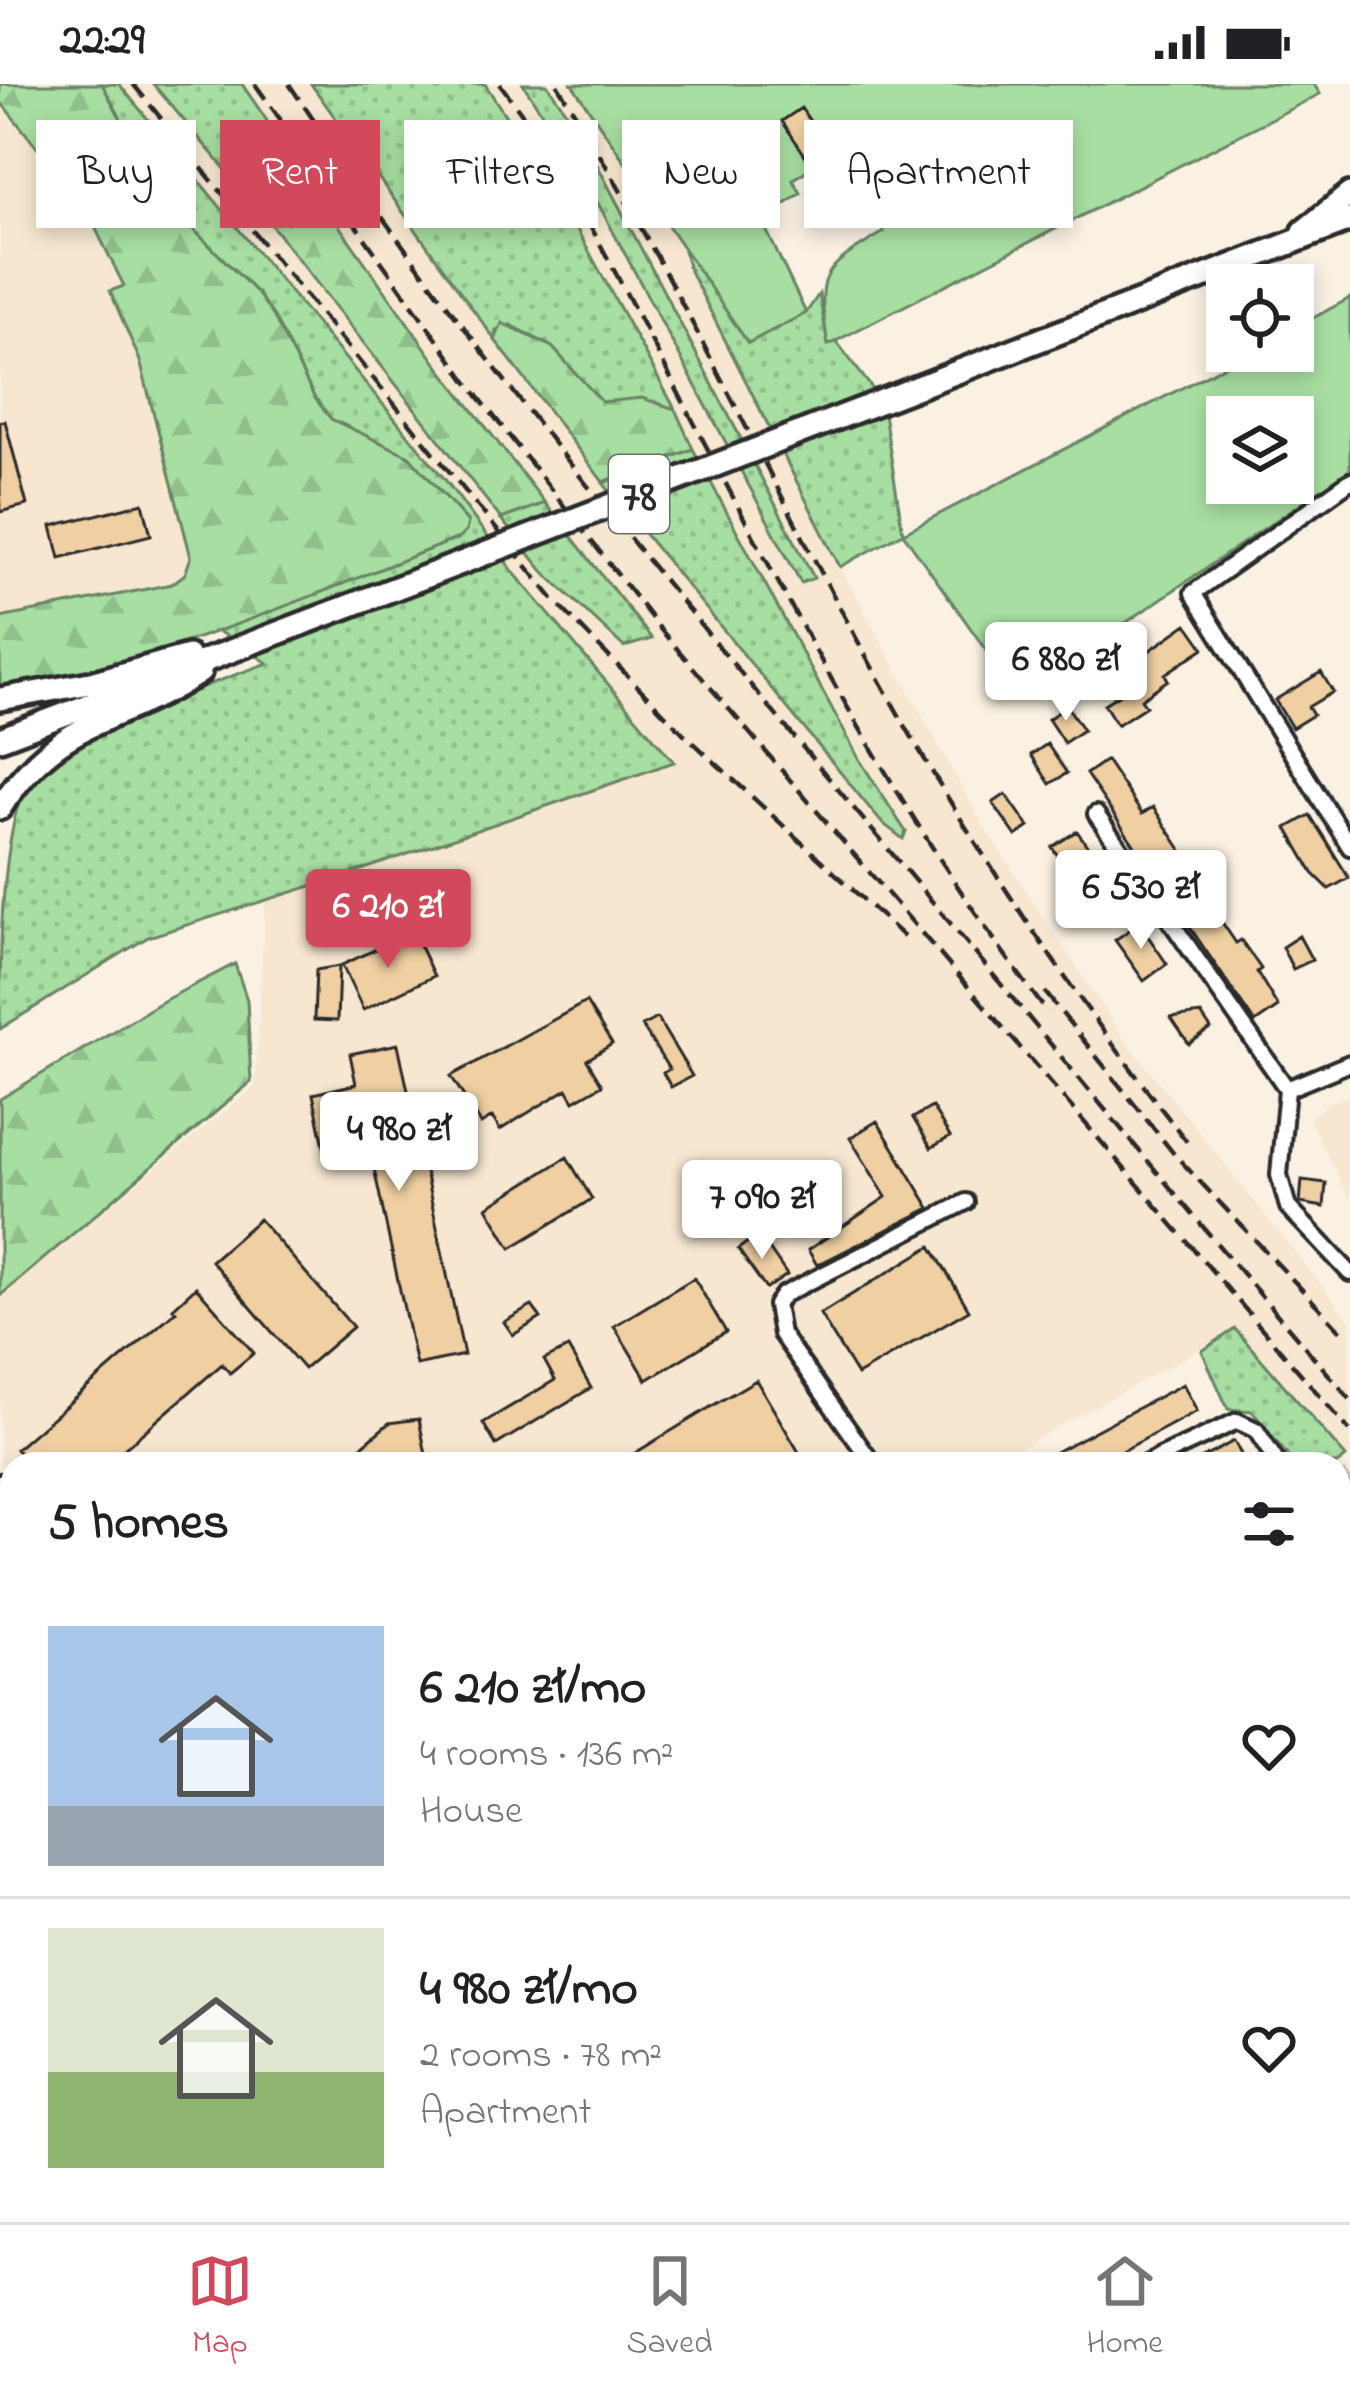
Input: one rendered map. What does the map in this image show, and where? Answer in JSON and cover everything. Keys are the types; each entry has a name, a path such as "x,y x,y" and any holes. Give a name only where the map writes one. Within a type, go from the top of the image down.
{"main road":[{"path":"1288,244 1350,194"},
{"name":"78","path":"0,740 1350,220"},
{"path":"0,698 90,683 173,658 236,649"},
{"path":"0,808 17,781 52,746 178,687 236,649"}],"street":[{"path":"1350,481 1192,593 1350,847"},
{"path":"1096,814 1287,1089 1279,1175 1288,1207 1350,1273"},
{"path":"1287,1089 1350,1063"},
{"path":"865,1452 782,1334 776,1305 783,1295 966,1202"},
{"path":"1171,1452 1237,1421 1256,1430 1270,1452"}],"shaded area":[{"path":"119,84 153,84 184,120 149,120"},
{"path":"242,84 311,84 337,120 267,120"},
{"path":"485,84 523,84 549,120 508,120"},
{"path":"547,84 572,84 597,120 571,120"},
{"path":"0,101 36,146 36,228 96,228 125,286 110,291 140,361 191,557 218,631 0,614"},
{"path":"598,122 622,157 622,209 598,165"},
{"path":"196,135 220,163 220,207 196,177"},
{"path":"380,181 404,214 404,228 414,228 603,482 894,835 901,820 859,759 576,228 598,228 598,205 800,582 813,578 632,228 671,228 840,567 983,825 1120,1033 1350,1321 1350,1452 1342,1452 1235,1330 1012,1452 0,1452 0,1296 255,1086 278,668 447,482 238,228 274,228 543,571 651,639 436,363 342,228 380,228"},
{"path":"1350,1095 1350,1200 1309,1119 1328,1103"}],"green space":[{"path":"0,84 102,84 121,120 36,120 36,146 0,101"},
{"path":"102,84 119,84 149,120 121,120"},
{"path":"153,84 242,84 266,120 220,120 220,163 196,135 196,120 184,120"},
{"path":"311,84 485,84 508,120 404,120 404,213 380,180 380,120 337,120"},
{"path":"523,84 547,84 571,120 546,120"},
{"path":"572,84 1314,84 1320,94 1073,220 1073,120 804,120 804,172 793,180 801,193 780,208 780,120 622,120 622,158"},
{"path":"598,166 622,212 622,228 630,228 814,578 801,583 598,203"},
{"path":"196,177 220,207 220,228 238,228 447,482 515,574 674,762 350,874 148,937 0,1029 7,860 18,804 37,778 62,756 131,717 268,663 218,631 459,538 466,531 468,522 409,456 331,419 257,293 192,228 196,228"},
{"path":"95,228 192,228 257,293 331,419 409,456 468,522 466,531 459,538 234,626 118,662 0,686 0,618 172,584 185,574 191,557 140,361 110,291 124,286"},
{"path":"274,228 341,228 436,363 545,503 501,519"},
{"path":"414,228 576,228 675,409 602,403 552,347 511,325 496,330 495,340"},
{"path":"670,228 765,228 806,313 748,343"},
{"path":"881,228 1057,228 828,345 823,301 828,275 847,255 884,232"},
{"path":"683,246 748,343 806,313 819,294 828,344 836,341 882,401 903,533 840,567 688,267"},
{"path":"1350,298 1350,470 1314,495 1314,396 1206,396 1206,504 1300,504 1036,684 1022,687 1006,678 903,533 1213,372 1314,372 1314,318"},
{"path":"502,323 552,347 602,402 642,398 675,409 693,449 603,482 495,340"},
{"path":"693,449 859,759 906,832 903,839 881,822 603,483"},
{"path":"545,503 652,639 624,647 543,571 501,519"},
{"path":"235,964 247,1000 251,1082 0,1296 0,1099 165,1000"},
{"path":"1235,1329 1342,1452 1284,1452 1252,1411 1228,1409 1202,1351"}],"building":[{"path":"801,108 809,120 804,120 804,154 782,121"},
{"path":"5,421 27,505 0,512 0,422"},
{"path":"143,503 151,535 60,558 52,526"},
{"path":"1187,624 1204,648 1165,674 1168,680 1141,699 1146,706 1117,725 1104,704 1142,680 1132,663"},
{"path":"1321,672 1333,692 1308,707 1313,715 1292,728 1275,700"},
{"path":"1067,706 1083,730 1064,743 1048,719"},
{"path":"1047,744 1067,773 1050,784 1031,755"},
{"path":"1106,760 1142,814 1153,807 1188,860 1197,854 1207,869 1192,878 1236,943 1241,940 1261,969 1257,972 1278,1007 1255,1023 1086,774"},
{"path":"1006,794 1029,827 1016,836 993,803"},
{"path":"1310,815 1349,878 1329,889 1313,873 1287,828"},
{"path":"1077,831 1106,874 1081,890 1058,865 1062,862 1052,847"},
{"path":"1139,923 1167,964 1144,981 1115,940"},
{"path":"413,932 434,976 363,1010 342,965"},
{"path":"1299,936 1312,960 1293,969 1282,947"},
{"path":"339,966 337,1021 314,1020 316,970"},
{"path":"586,1002 612,1044 587,1060 602,1085 574,1101 567,1089 500,1130 492,1117 481,1124 451,1076"},
{"path":"1201,1014 1211,1029 1189,1044 1171,1018"},
{"path":"657,1018 692,1076 671,1087 663,1073 669,1069 642,1026"},
{"path":"398,1044 464,1355 416,1365 363,1117 333,1123 341,1156 327,1160 313,1094 356,1084 350,1054"},
{"path":"932,1107 950,1137 931,1148 913,1118"},
{"path":"877,1121 930,1208 817,1265 808,1250 886,1197 850,1138"},
{"path":"567,1157 592,1199 511,1248 487,1207"},
{"path":"1302,1180 1326,1183 1324,1207 1300,1203"},
{"path":"259,1219 353,1327 304,1369 211,1261"},
{"path":"759,1234 787,1275 766,1289 738,1249"},
{"path":"931,1246 969,1310 857,1375 820,1314"},
{"path":"694,1278 726,1332 647,1380 614,1326"},
{"path":"196,1287 254,1353 230,1373 222,1364 121,1452 16,1449 176,1311 173,1308"},
{"path":"532,1306 541,1318 513,1335 504,1322"},
{"path":"568,1348 591,1388 496,1445 483,1423 555,1380 544,1360"},
{"path":"756,1380 799,1452 637,1452"},
{"path":"1183,1384 1197,1411 1120,1452 1056,1452"},
{"path":"419,1419 425,1452 355,1452 389,1423"},
{"path":"1234,1441 1240,1452 1213,1452"}],"railway":[{"path":"133,84 555,601 683,733 904,937"},
{"path":"255,84 471,387 661,630 1350,1431"},
{"path":"289,84 431,284 581,478 1350,1399"},
{"path":"500,84 578,203 855,720 979,918 1048,1013"},
{"path":"557,84 643,232 841,610 952,805 1107,1036 1191,1147"},
{"path":"1045,992 1174,1154 1341,1331"}]}
